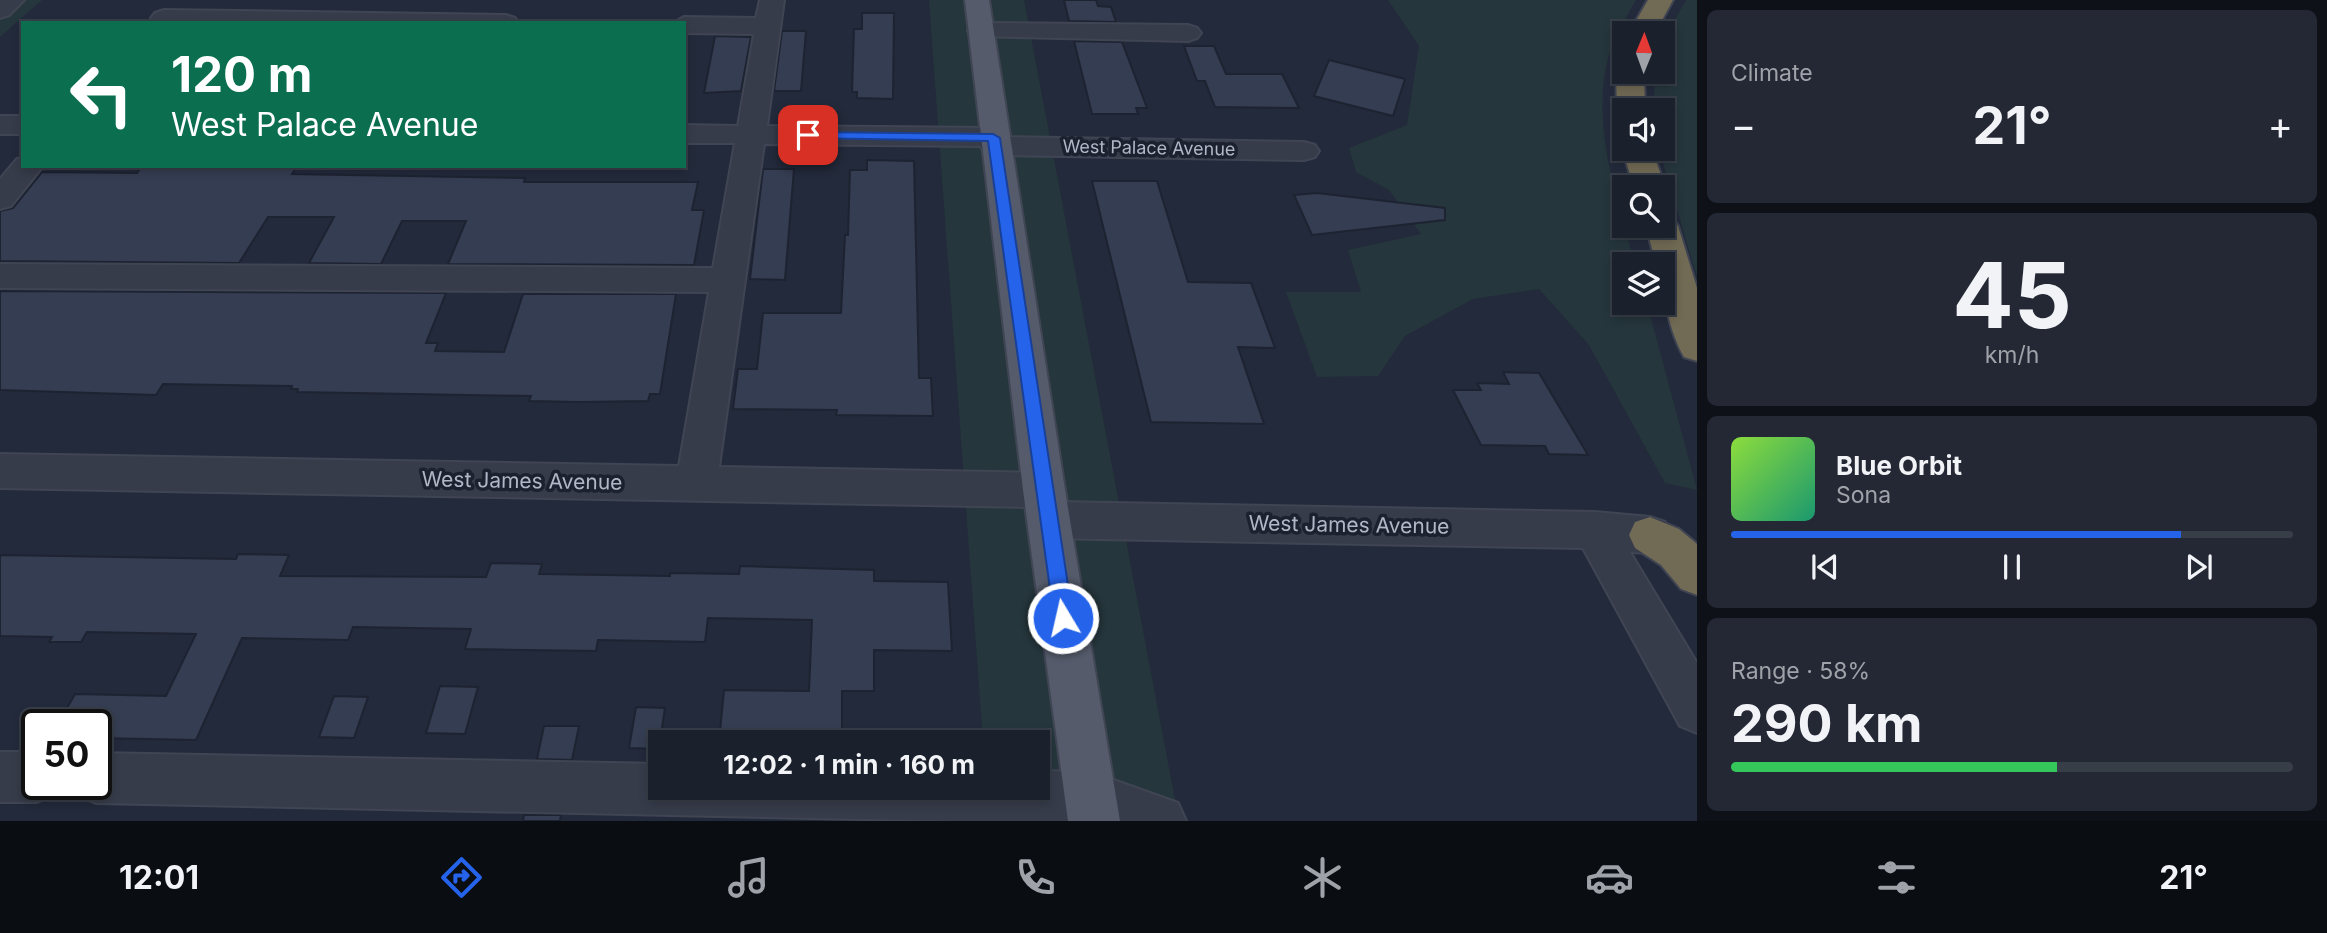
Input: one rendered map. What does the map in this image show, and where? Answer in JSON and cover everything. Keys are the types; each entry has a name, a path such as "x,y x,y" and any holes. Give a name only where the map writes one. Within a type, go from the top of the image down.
{"highway":[{"path":"1648,21 1661,0"},
{"path":"1665,238 1697,348"},
{"path":"1650,535 1665,541 1697,575"}],"main road":[{"path":"976,0 1046,505 1092,809"}],"street":[{"path":"0,10 12,0"},
{"path":"686,25 770,13 696,484"},
{"path":"168,14 431,21"},
{"path":"981,31 1188,33"},
{"path":"0,125 21,125"},
{"name":"West Palace Avenue","path":"686,134 1304,151"},
{"path":"0,199 26,168"},
{"path":"0,276 726,280"},
{"name":"West James Avenue","path":"0,471 696,484 1046,505 1595,530 1650,535"},
{"path":"1595,530 1697,709"},
{"path":"0,777 21,777"},
{"path":"112,778 1092,809 1160,821"}],"shaded area":[{"path":"0,0 42,0 0,37"},
{"path":"929,0 1024,0 1179,821 989,821 988,800 1050,800 1050,730 982,730"},
{"path":"1388,0 1636,0 1624,21 1612,21 1612,46 1605,75 1604,130 1612,180 1612,238 1628,238 1632,252 1612,252 1612,315 1650,315 1697,490 1665,483 1589,345 1539,289 1473,299 1405,336 1378,376 1317,377 1286,292 1361,292 1348,250 1421,234 1389,190 1356,172 1349,148 1407,125 1419,46"},
{"path":"1686,0 1697,0 1697,277 1675,203 1675,175 1667,175 1663,161 1675,161 1675,98 1654,98 1655,84 1675,84 1674,21"}],"building":[{"path":"1064,0 1096,0 1098,6 1111,7 1116,22 1069,21"},
{"path":"862,13 894,13 893,99 857,98 857,92 852,92 854,29 862,29"},
{"path":"782,31 806,31 801,91 774,91"},
{"path":"715,36 751,37 741,91 704,93"},
{"path":"1074,41 1122,42 1147,108 1136,108 1138,114 1092,114"},
{"path":"1184,46 1214,46 1226,74 1282,74 1299,108 1215,107 1205,81 1197,81"},
{"path":"1329,60 1405,79 1393,116 1314,96"},
{"path":"867,160 914,161 919,378 931,378 933,416 836,415 837,410 733,409 738,369 757,369 763,313 841,313 850,170 867,170"},
{"path":"141,168 296,168 292,174 525,178 524,182 698,182 692,210 704,210 694,265 448,264 466,221 402,221 381,264 309,263 334,217 268,217 239,263 0,261 0,211 13,208 42,172 137,173"},
{"path":"763,169 794,169 785,280 750,279"},
{"path":"1092,181 1157,181 1188,282 1251,283 1275,348 1238,347 1264,424 1151,422"},
{"path":"1317,193 1445,208 1445,220 1312,235 1294,195"},
{"path":"0,291 446,293 426,343 438,343 435,351 504,352 523,294 676,294 660,394 650,394 648,401 579,402 529,401 531,396 297,392 298,389 291,389 292,386 163,384 156,395 0,390"},
{"path":"1503,372 1539,373 1588,455 1549,454 1545,446 1481,445 1453,390 1481,390 1477,383 1509,384"},
{"path":"238,554 289,555 280,576 486,577 491,563 542,564 539,574 739,574 740,566 874,570 874,581 948,582 952,651 874,650 874,691 842,691 842,730 720,730 724,690 809,691 812,620 708,618 705,642 598,640 596,651 465,649 471,629 353,627 348,640 242,638 196,740 112,738 112,709 66,709 75,694 166,696 196,634 87,632 81,642 49,642 52,637 0,636 0,555 236,559"},
{"path":"440,686 478,687 465,734 426,733"},
{"path":"334,696 368,697 354,738 319,737"},
{"path":"636,707 665,708 662,730 648,730 648,749 629,748"},
{"path":"544,726 579,726 572,760 537,759"},
{"path":"524,815 561,815 560,821 523,821"}],"route":[{"path":"808,135 993,138 1063,618"}]}
